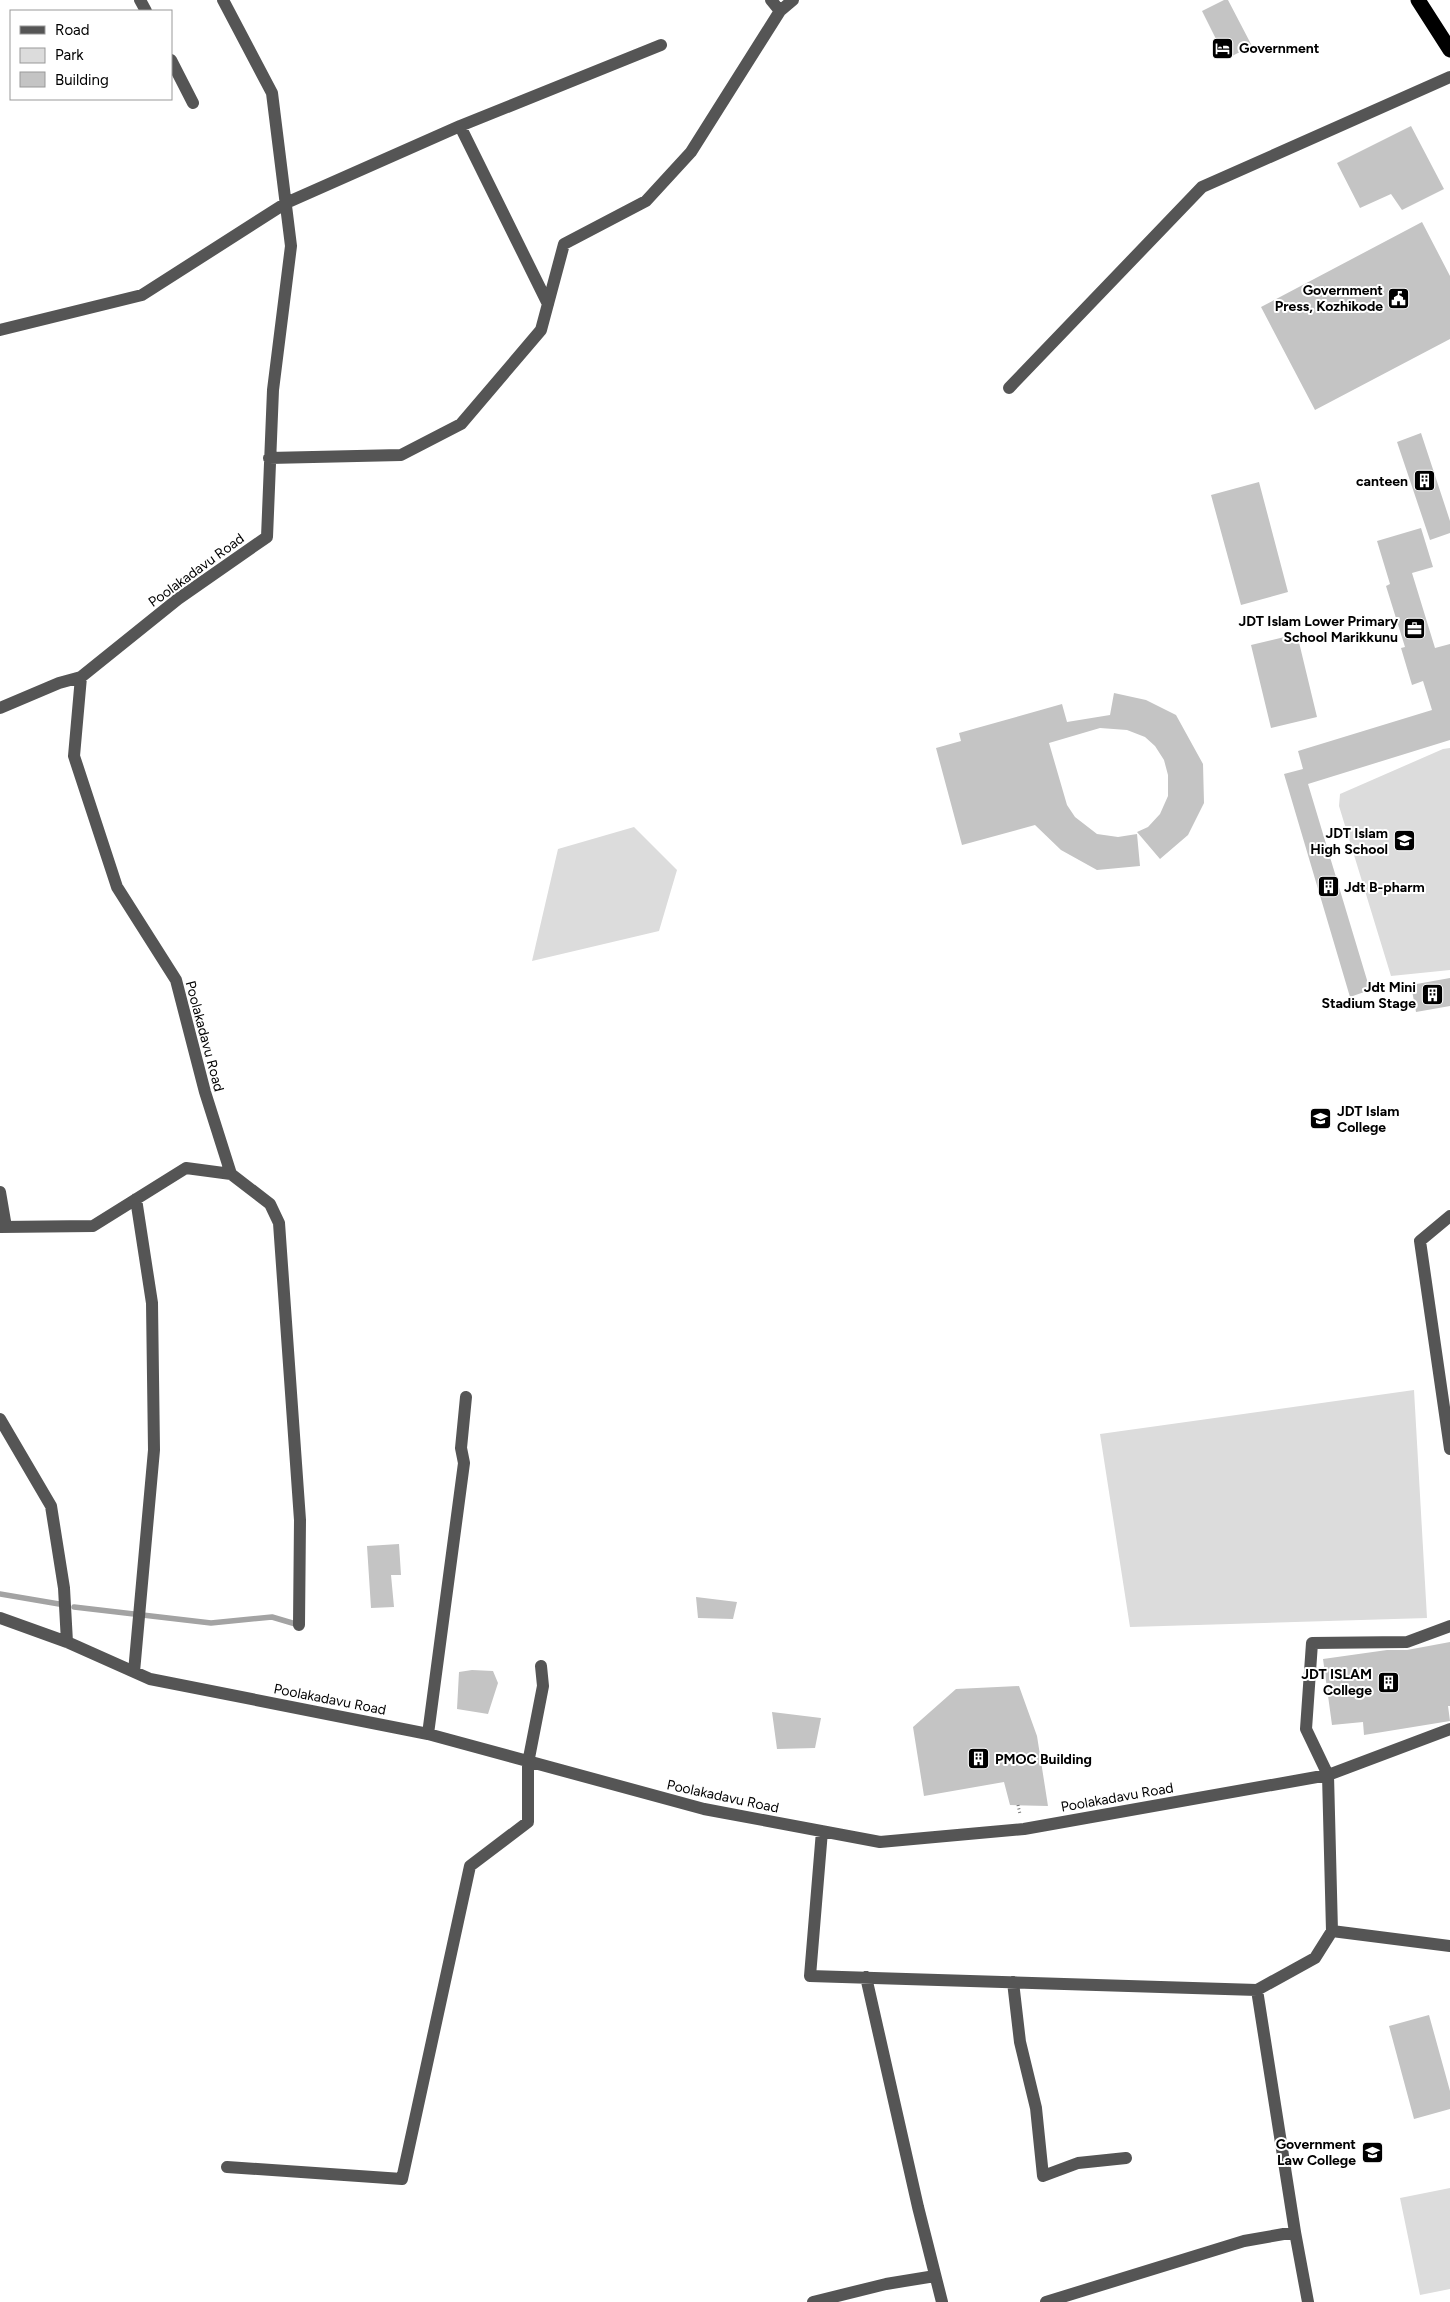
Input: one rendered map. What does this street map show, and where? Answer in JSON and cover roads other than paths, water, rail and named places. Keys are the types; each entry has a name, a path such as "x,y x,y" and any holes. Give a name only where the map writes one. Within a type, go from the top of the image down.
{"highway":[{"path":"1418,0 1450,50"}],"street":[{"path":"223,0 272,92 291,246 273,390 269,458 401,455 461,424 541,330 564,244 646,201 691,152 780,11 793,0"},
{"path":"771,0 780,11"},
{"path":"0,330 142,295 286,203 460,126 661,45"},
{"path":"172,62 193,103"},
{"path":"1009,388 1202,187 1450,77"},
{"path":"460,126 548,304"},
{"name":"Poolakadavu Road","path":"0,708 59,683 81,677 178,599 267,537 269,458"},
{"name":"Poolakadavu Road","path":"81,677 74,756 118,886 176,980 205,1092 231,1174"},
{"path":"0,1192 3,1227 93,1226 186,1168 231,1174 270,1204 279,1223 300,1520 299,1625"},
{"path":"134,1672 154,1450 152,1303 136,1199"},
{"path":"1450,1216 1420,1241 1450,1449"},
{"path":"428,1734 464,1463 461,1448 466,1397"},
{"path":"0,1420 51,1506 64,1588 67,1642"},
{"name":"Poolakadavu Road","path":"0,1618 67,1642 150,1679 428,1734 528,1763 704,1809 880,1842 1024,1829 1328,1775 1450,1729"},
{"path":"822,1831 810,1976 1257,1990 1315,1958 1332,1931 1328,1775 1306,1729 1312,1644 1407,1642 1450,1626"},
{"path":"227,2167 402,2179 470,1866 528,1822 528,1763 543,1686 541,1666"},
{"path":"1332,1931 1450,1946"},
{"path":"866,1977 942,2302"},
{"path":"1013,1982 1020,2042 1036,2108 1043,2176 1078,2163 1126,2158"},
{"path":"1257,1990 1295,2232 1308,2302"},
{"path":"1046,2302 1244,2241 1295,2232"},
{"path":"813,2302 886,2284 935,2276"}],"waterway":[{"path":"0,1594 65,1605"},
{"path":"74,1607 211,1623 272,1617 299,1625"}],"place":[{"name":"Government","path":"1223,48"},
{"name":"Government Press, Kozhikode","path":"1399,298"},
{"name":"canteen","path":"1424,481"},
{"name":"JDT Islam Lower Primary School Marikkunu","path":"1414,629"},
{"name":"JDT Islam High School","path":"1404,841"},
{"name":"Jdt B-pharm","path":"1328,887"},
{"name":"Jdt Mini Stadium Stage","path":"1432,995"},
{"name":"JDT Islam College","path":"1321,1119"},
{"name":"JDT ISLAM College","path":"1388,1682"},
{"name":"PMOC Building","path":"979,1759"},
{"name":"Government Law College","path":"1372,2152"}]}
